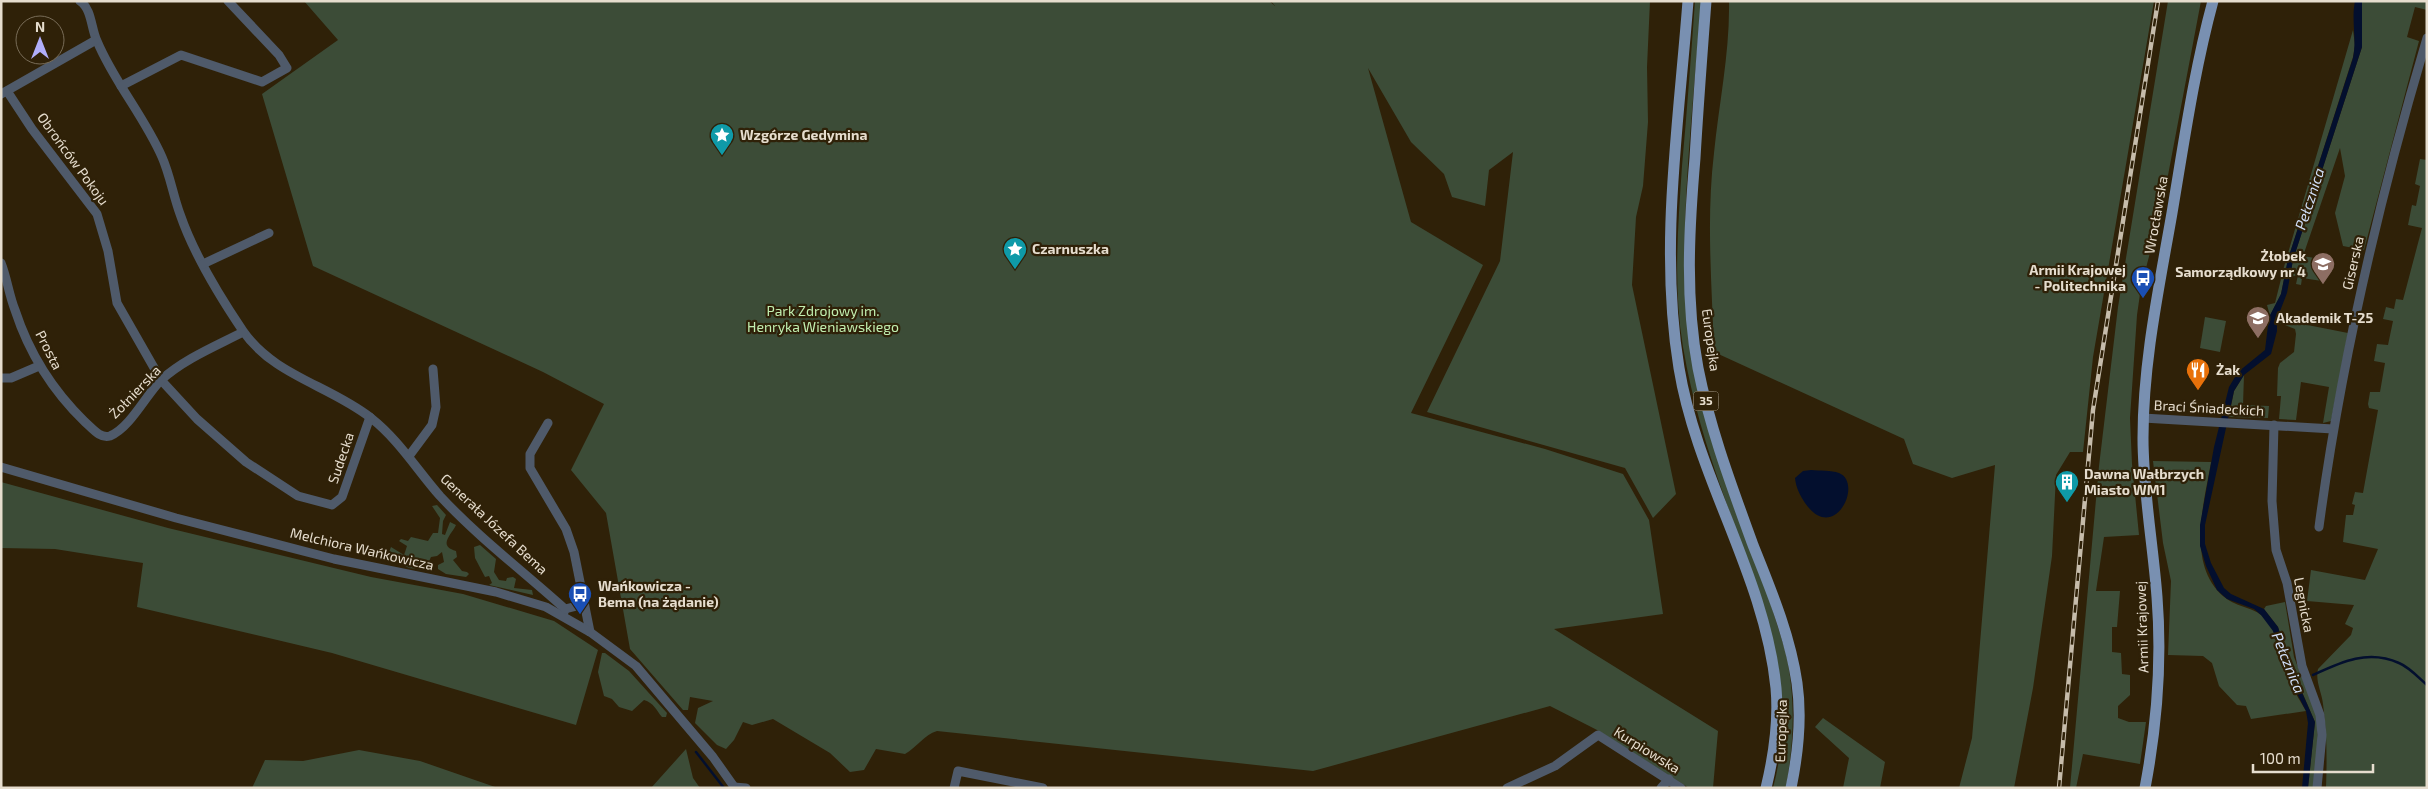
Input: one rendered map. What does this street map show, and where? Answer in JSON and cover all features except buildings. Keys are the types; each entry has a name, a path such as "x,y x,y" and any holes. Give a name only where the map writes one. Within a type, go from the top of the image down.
{"main road":[{"name":"Europejka","path":"1688,1 1669,257 1672,307 1678,366 1684,398 1702,454 1760,614 1773,668 1777,726 1773,760 1766,788"},
{"name":"Europejka","path":"1706,1 1689,262 1691,313 1698,367 1710,420 1731,484 1787,636 1797,684 1800,719 1796,762 1791,788"},
{"name":"Wrocławska","path":"2144,466 2143,418 2151,333 2197,71 2213,1"},
{"name":"Armii Krajowej","path":"2144,466 2156,582 2159,641 2155,722 2146,788"}],"street":[{"path":"121,86 181,55 262,82 287,68 278,54 228,1"},
{"name":"Generała Józefa Bema","path":"84,2 96,40 121,86 148,127 163,158 180,216 203,264 243,332 269,360 287,372 342,399 370,417 409,456 440,496 564,612"},
{"name":"Giserska","path":"2319,527 2332,428 2361,285 2395,146 2427,38"},
{"path":"4,92 96,40"},
{"name":"Obrońców Pokoju","path":"4,92 97,214 108,251 117,303 161,380 197,419 246,462 298,496 332,505"},
{"path":"203,264 269,233"},
{"name":"Prosta","path":"1,263 15,312 40,366 68,404 98,434"},
{"name":"Żołnierska","path":"98,434 106,437 112,435 129,420 161,380 187,362 243,332"},
{"path":"1,378 11,378 40,366"},
{"path":"409,456 432,425 436,407 433,369"},
{"name":"Sudecka","path":"332,505 342,497 370,417"},
{"name":"Braci Śniadeckich","path":"2143,418 2332,428"},
{"path":"548,423 530,454 530,468 566,529 574,552 585,598 590,632"},
{"name":"Legnicka","path":"2274,425 2272,501 2276,550 2287,584 2302,666 2320,715 2322,734 2317,788"},
{"name":"Melchiora Wańkowicza","path":"1,467 176,518 334,559 521,598 564,612 636,666 735,787"},
{"path":"564,612 577,606 585,598"},
{"name":"Kurpiowska","path":"1507,788 1555,766 1598,736 1681,788"},
{"path":"954,788 958,771 992,783 1043,788"},
{"path":"1661,788 1669,779"},
{"path":"735,787 746,788"}],"green space":[{"name":"Park Zdrojowy im. Henryka Wieniawskiego","path":"304,1 1269,1 1275,6 1271,1 1650,1 1647,67 1648,122 1643,186 1636,217 1632,285 1676,494 1653,518 1625,468 1427,412 1500,261 1513,152 1489,170 1485,206 1452,197 1444,174 1411,142 1368,68 1411,222 1483,265 1411,413 1545,449 1623,474 1649,520 1663,614 1554,629 1718,731 1713,788 1689,788 1599,731 1550,706 1313,771 937,731 928,735 905,754 876,749 864,770 850,772 830,753 773,719 752,725 743,722 734,740 726,749 717,745 695,723 698,708 713,701 690,697 688,710 683,710 630,649 606,513 571,470 604,404 543,372 313,266 262,94 338,40"},
{"path":"1695,1 1701,1 1685,215 1686,301 1689,343 1786,653 1793,704 1793,720 1786,788 1773,788 1780,750 1782,712 1779,676 1772,640 1763,605 1706,443 1691,386 1680,324 1677,279 1678,234"},
{"path":"1729,1 2154,1 2093,357 2083,452 2070,452 2056,475 2052,556 2033,688 2014,788 1959,788 1972,738 1995,465 1952,478 1913,464 1904,439 1714,352 1710,203 1728,39"},
{"path":"2168,1 2201,1 2162,207 2141,287 2137,315 2130,418 2132,464 2139,535 2104,537 2096,591 2120,591 2117,627 2112,627 2112,652 2121,653 2122,674 2130,675 2130,695 2118,706 2118,718 2129,722 2146,722 2140,764 2083,754 2076,788 2070,788 2099,466 2118,307"},
{"path":"2362,1 2427,1 2427,10 2415,7 2407,37 2419,41 2364,250 2343,246 2335,213 2345,176 2340,148 2303,256 2326,260 2322,281 2302,278 2301,285 2296,284 2298,275 2290,277 2293,260 2362,47"},
{"path":"2353,30 2355,45 2353,57 2288,259 2281,294 2270,316 2267,305 2275,303"},
{"path":"2420,159 2427,160 2427,788 2326,788 2327,756 2325,725 2317,678 2318,669 2351,635 2353,628 2345,624 2354,605 2307,601 2311,570 2365,580 2378,549 2343,542 2346,515 2353,515 2355,505 2352,504 2355,492 2363,493 2378,410 2369,408 2370,392 2380,392 2385,363 2374,361 2377,344 2388,345 2393,321 2383,319 2386,307 2394,309 2396,299 2403,300 2422,228 2408,225 2412,205 2416,206 2420,186 2415,184"},
{"path":"2205,317 2226,321 2220,352 2200,348"},
{"path":"2277,319 2348,333 2331,421 2323,423 2329,387 2301,382 2296,420 2279,419 2281,396 2277,396 2278,368 2280,363 2294,352 2296,334 2295,329 2277,322"},
{"path":"2244,375 2243,405 2269,406 2268,418 2229,417 2234,391"},
{"path":"2153,461 2211,462 2202,516 2201,535 2202,553 2206,570 2214,586 2227,599 2255,611 2269,623 2277,641 2286,674 2306,711 2251,719 2246,706 2237,705 2219,686 2212,663 2203,656 2168,655 2171,581 2163,543"},
{"path":"1,482 168,528 371,577 463,594 554,621 598,650 576,725 332,653 137,607 143,563 55,549 1,548"},
{"path":"437,505 446,515 443,521 442,534 445,535 450,522 456,525 447,540 447,546 456,551 457,557 453,560 462,571 469,574 466,577 446,574 438,569 438,565 444,562 442,552 437,556 431,557 425,570 409,568 391,559 389,552 391,547 404,555 407,546 399,541 401,539 408,541 411,537 428,541 433,533 438,533 440,518 432,506"},
{"path":"480,545 496,559 494,572 499,580 506,581 507,578 513,577 516,579 514,588 532,590 533,595 489,585 492,583 489,576 485,577 475,558 474,547"},
{"path":"2285,602 2294,657 2317,716 2318,744 2313,788 2308,788 2315,722 2293,671 2278,627 2264,609 2266,606"},
{"path":"602,653 605,653 629,671 667,713 666,717 662,717 653,705 647,701 644,700 632,711 619,707 612,699 604,696 598,672"},
{"path":"1823,718 1885,762 1880,788 1843,788 1849,758 1815,727"},
{"path":"686,749 693,778 700,788 651,788"},
{"path":"359,750 420,761 498,788 252,788 265,760 303,761"}],"water":[{"name":"Pełcznica","path":"2355,1 2362,1 2362,47 2293,260 2287,293 2277,319 2277,331 2271,354 2244,375 2234,391 2205,525 2205,544 2211,563 2224,588 2231,594 2264,609 2278,627 2293,672 2315,722 2308,788 2302,788 2308,723 2306,711 2287,674 2273,631 2254,609 2227,599 2217,590 2206,566 2200,546 2200,525 2214,447 2229,387 2238,372 2265,350 2269,317 2281,294 2288,259 2353,58"},
{"path":"1803,471 1836,472 1846,479 1848,488 1847,498 1842,508 1835,515 1826,517 1816,514 1801,497 1795,478"}],"waterway":[{"path":"2313,675 2344,662 2366,657 2376,657 2403,665 2427,685"},
{"path":"696,752 724,788"}],"railway":[{"path":"2059,788 2093,410 2158,1"}],"place":[{"name":"Wzgórze Gedymina","path":"722,156"},
{"name":"Czarnuszka","path":"1015,270"},
{"name":"Żłobek Samorządkowy nr 4","path":"2323,285"},
{"name":"Armii Krajowej - Politechnika","path":"2143,299"},
{"name":"Akademik T-25","path":"2258,339"},
{"name":"Żak","path":"2198,391"},
{"name":"Dawna Wałbrzych Miasto WM1","path":"2067,503"},
{"name":"Wańkowicza - Bema (na żądanie)","path":"580,615"}]}
